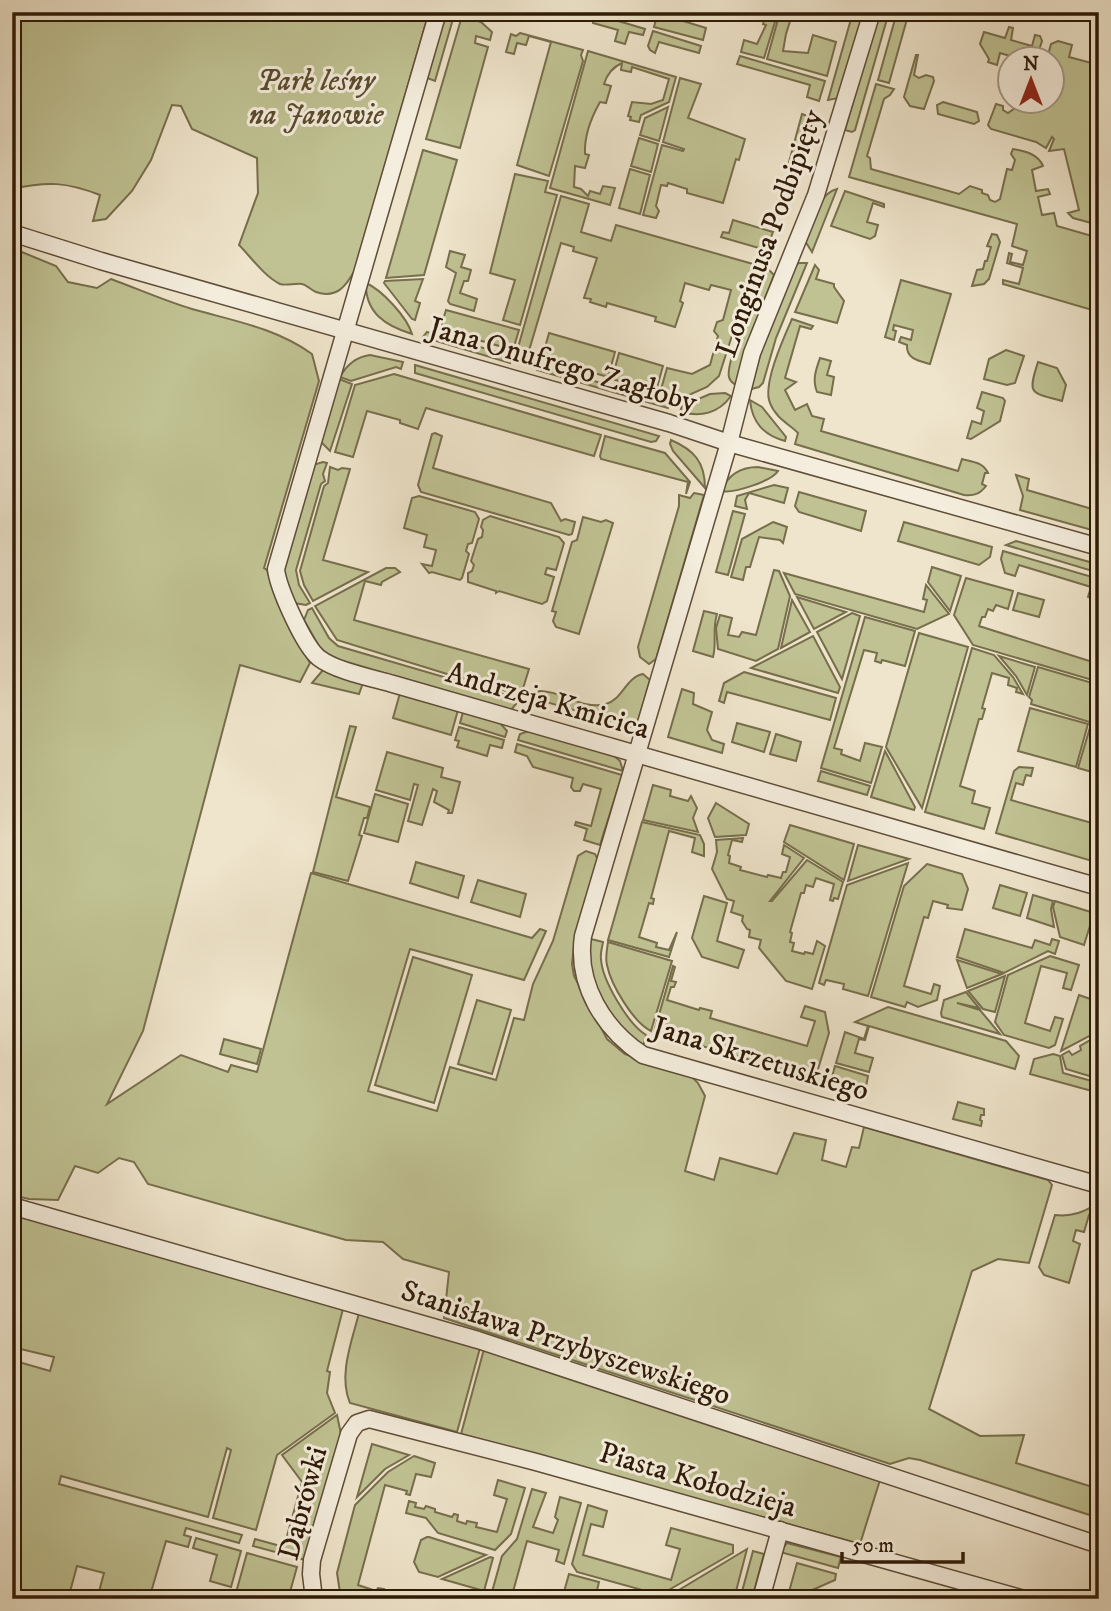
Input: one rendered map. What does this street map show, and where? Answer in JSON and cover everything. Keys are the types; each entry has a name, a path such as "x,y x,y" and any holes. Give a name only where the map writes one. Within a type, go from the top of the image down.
{"street":[{"name":"Andrzeja Kmicica","path":"438,12 276,569 283,597 315,653 326,662 351,671 1099,887"},
{"name":"Longinusa Podbipięty","path":"637,755 729,443 755,344 816,195 872,12"},
{"name":"Jana Onufrego Zagłoby","path":"12,233 101,261 658,419 729,443 1099,547"},
{"name":"Jana Skrzetuskiego","path":"637,755 585,928 581,953 584,975 595,1002 615,1033 643,1055 1099,1185"},
{"name":"Stanisława Przybyszewskiego","path":"12,1206 478,1340 1099,1545"},
{"name":"Piasta Kołodzieja","path":"357,1423 376,1420 1024,1599"},
{"name":"Dąbrówki","path":"314,1599 312,1560 349,1434 357,1423"},
{"path":"761,1599 780,1530"}],"green space":[{"name":"Park leśny na Janowie","path":"12,12 429,12 355,270 348,281 340,290 323,294 302,284 280,284 258,266 239,245 258,193 257,158 192,129 181,106 172,105 151,160 132,191 106,219 93,221 100,195 88,191 57,184 12,189"},
{"path":"444,12 455,12 435,81 427,78"},
{"path":"658,12 673,12 672,15 683,21 706,28 703,40 654,27"},
{"path":"763,12 778,12 764,58 741,52 744,40 757,44 766,25 763,24 766,13"},
{"path":"780,12 793,12 783,51 808,53 813,35 836,42 827,76 767,59"},
{"path":"853,12 864,12 839,98 828,100"},
{"path":"879,12 889,12 855,130 852,132 845,130"},
{"path":"897,12 909,12 889,83 878,80"},
{"path":"595,14 645,29 643,35 629,32 625,44 615,41 618,30 593,23"},
{"path":"462,16 481,22 492,32 490,40 476,36 475,43 488,47 460,148 426,139"},
{"path":"1009,27 1013,28 1011,40 1032,46 996,46 996,65 988,62 989,59 980,44 984,32 1005,38"},
{"path":"653,31 701,46 699,53 659,42 655,53 648,46"},
{"path":"520,33 583,50 583,61 549,176 517,165 551,42 529,36 526,45 517,43 514,54 506,52 511,34 516,36"},
{"path":"1035,35 1040,36 1040,46 1032,46"},
{"path":"1058,41 1072,45 1069,57 1099,65 1099,212 1095,224 1073,218 1068,213 1079,210 1064,149 1049,151 1054,139 1052,137 1046,148 1036,142 991,129 988,125 996,104 996,116 1066,116 1066,46 1051,44"},
{"path":"588,51 676,77 669,102 641,115 639,122 630,120 631,117 628,116 632,102 651,104 663,100 669,79 632,67 631,72 621,70 622,63 607,77 604,84 611,86 606,103 600,102 591,120 585,147 585,154 589,155 585,168 575,166 574,187 581,189 588,196 590,191 600,194 603,186 615,188 610,205 550,188"},
{"path":"916,55 914,75 919,78 926,75 933,77 934,81 924,109 910,106 904,97"},
{"path":"740,56 825,81 819,101 807,97 810,85 737,64"},
{"path":"680,78 701,84 688,118 745,139 723,203 687,193 687,189 668,183 667,186 661,185 656,218 643,215 662,145 683,151 684,149 663,142"},
{"path":"876,84 894,89 884,99 867,156 870,158 871,169 959,194 970,186 982,190 982,193 995,202 1000,199 1007,169 1012,170 1015,160 1011,154 1013,149 1038,159 1043,166 1032,170 1036,191 1048,189 1050,194 1038,197 1042,215 1054,213 1057,226 1099,238 1099,275 1090,306 1099,309 1099,312 1003,284 1003,280 1019,284 1023,268 1007,263 1009,253 1012,254 1010,262 1023,265 1027,251 1012,246 1017,224 849,177"},
{"path":"943,102 977,112 979,121 974,124 938,114 937,105"},
{"path":"668,107 659,141 640,135 645,118"},
{"path":"802,114 813,121 800,166 789,162"},
{"path":"639,138 658,144 651,172 631,166"},
{"path":"423,150 457,160 424,275 386,278"},
{"path":"630,169 650,175 640,214 619,208"},
{"path":"515,174 548,181 545,192 557,195 520,325 503,320 515,280 490,273"},
{"path":"837,189 812,252 805,241 813,218 820,203 830,192"},
{"path":"845,191 884,204 884,207 873,203 867,222 878,225 875,236 870,239 831,226"},
{"path":"561,196 589,204 581,232 611,241 616,225 760,266 737,320 719,376 707,387 680,399 660,393 667,368 692,374 710,365 718,336 714,331 717,322 723,320 731,290 711,285 709,290 685,283 680,301 683,303 675,327 655,321 656,317 607,303 606,307 584,298 597,258 573,251 574,247 561,243 528,354 517,351"},
{"path":"733,220 773,232 766,250 721,237 723,232 729,233"},
{"path":"992,234 997,235 1000,242 989,279 984,284 972,286 977,270 983,269 987,261 991,247 987,246"},
{"path":"12,248 56,266 68,282 97,288 111,279 182,306 254,326 284,338 312,354 319,381 264,568 278,604 310,663 300,682 240,665 143,1031 107,1104 181,1055 228,1072 231,1065 257,1072 311,873 532,938 540,929 546,931 524,980 410,949 368,1091 437,1111 450,1067 496,1080 514,1018 524,1020 533,984 553,941 578,856 586,851 595,854 598,860 575,937 572,964 574,976 607,1039 625,1054 691,1076 698,1083 705,1096 685,1171 714,1180 720,1158 777,1174 794,1133 826,1140 822,1160 846,1167 852,1147 859,1148 864,1127 1048,1180 1052,1185 1029,1263 998,1259 972,1271 929,1409 980,1436 1024,1435 1016,1463 1099,1489 1099,1518 920,1460 909,1458 890,1464 444,1318 449,1272 403,1259 383,1242 346,1240 148,1184 134,1162 119,1158 98,1173 75,1166 58,1200 29,1199 12,1195"},
{"path":"450,251 465,255 461,267 471,270 460,293 477,299 474,311 448,301 456,273 446,267"},
{"path":"807,263 776,338 763,383 751,389 764,341 795,266"},
{"path":"815,265 819,270 816,279 834,284 844,301 837,323 795,312"},
{"path":"767,268 774,275 751,334 736,385 729,377 732,356"},
{"path":"423,279 415,301 420,303 415,320 384,283"},
{"path":"901,280 951,294 930,364 914,359 907,350 907,345 899,342 901,337 911,340 913,330 894,325 894,340 885,337"},
{"path":"366,283 393,305 412,334 379,317 369,302"},
{"path":"446,310 519,330 513,350 440,329"},
{"path":"792,319 813,326 811,329 800,326 785,378 796,382 785,390 795,410 807,404 812,416 824,419 821,431 958,471 962,459 977,463 988,473 985,473 982,484 986,486 984,489 976,494 964,495 795,444 798,433 776,413 768,395 771,373"},
{"path":"427,332 512,356 510,363 423,337"},
{"path":"549,333 615,352 608,377 542,358"},
{"path":"1006,350 1024,356 1015,383 1007,385 984,379 989,359"},
{"path":"619,353 663,366 656,391 612,379"},
{"path":"370,355 403,362 401,369 396,367 351,381 340,377 352,362"},
{"path":"820,358 831,361 827,375 834,377 831,395 817,392 815,375"},
{"path":"1038,362 1057,368 1066,385 1062,401 1034,391 1033,381"},
{"path":"535,364 670,403 668,408 537,370"},
{"path":"415,365 659,436 656,441 651,442 415,373"},
{"path":"394,374 601,435 594,456 426,408 418,429 400,423 400,420 367,411 353,457 335,452 355,385"},
{"path":"339,379 352,384 330,451 320,441"},
{"path":"982,392 1005,401 1000,421 971,439 967,438 972,421 981,424 984,411 977,408"},
{"path":"725,393 731,396 720,407 708,413 680,412 682,406 710,394"},
{"path":"750,400 762,407 786,437 785,441 760,427 753,415"},
{"path":"432,434 442,436 433,468 551,503 561,521 565,519 575,522 572,534 421,492 418,485"},
{"path":"605,436 665,453 690,482 686,494 688,482 601,459"},
{"path":"671,440 697,458 703,471 705,488 673,451"},
{"path":"327,463 323,474 325,481 321,484 296,570 299,585 310,603 306,605 294,603 283,572 313,465"},
{"path":"330,467 338,470 350,469 323,560 368,572 313,601 300,571 324,486 328,483"},
{"path":"758,467 778,471 752,486 721,491 727,480 736,473 746,468"},
{"path":"1016,475 1029,479 1027,490 1099,511 1099,532 1020,510 1023,496"},
{"path":"774,485 788,488 784,503 749,493 745,500 747,509 735,506 737,496"},
{"path":"799,492 866,511 861,531 799,512 795,506"},
{"path":"694,493 704,495 656,659 649,664 640,657 638,647 679,506 679,495 690,498"},
{"path":"419,496 475,512 479,519 472,543 468,544 466,551 469,554 460,580 429,573 422,564 432,566 436,550 424,547 427,535 404,528 412,498"},
{"path":"733,511 745,514 728,575 716,572"},
{"path":"490,516 559,537 564,543 556,570 547,568 545,574 554,577 547,601 542,604 499,591 496,593 468,582 468,573 474,565 471,561 478,539 482,537 483,520"},
{"path":"583,517 613,523 579,634 556,627 553,621 556,612 552,611 572,542 577,540"},
{"path":"773,522 787,527 783,543 780,540 759,537 743,580 731,577 742,539"},
{"path":"904,522 992,547 990,557 979,565 898,541"},
{"path":"1016,541 1093,563 1099,566 1099,573 1006,545"},
{"path":"1003,551 1099,579 1099,601 1088,597 1091,587 1019,565 1015,576 1005,573 1001,559"},
{"path":"932,567 961,576 950,611 928,582"},
{"path":"386,568 395,568 400,572 381,585 365,581 354,620 529,669 521,695 337,640 315,606"},
{"path":"774,570 779,571 790,596 778,649 756,661 718,649 716,628 720,615 732,618 728,635 739,637 742,632 756,635"},
{"path":"784,573 924,612 927,600 923,599 926,585 949,614 917,629 795,594"},
{"path":"966,578 1013,591 1008,609 996,605 993,611 988,609 979,626 1099,664 1099,682 973,645 954,615"},
{"path":"1018,593 1044,600 1039,617 1013,610"},
{"path":"797,597 846,612 814,629"},
{"path":"792,600 810,632 781,648"},
{"path":"312,608 329,638 338,646 447,678 452,676 459,681 520,699 511,710 330,657 320,648 304,620 308,610"},
{"path":"704,611 717,614 713,657 693,651"},
{"path":"852,613 860,616 842,679 817,632"},
{"path":"865,617 915,631 905,666 882,660 881,663 875,661 877,653 864,650 834,748 842,750 841,754 860,761 865,743 882,747 871,783 821,768"},
{"path":"919,633 968,647 922,808 886,747"},
{"path":"813,636 840,687 838,693 751,668"},
{"path":"972,648 994,655 1013,677 1023,694 1008,685 1009,678 992,673 982,708 985,709 982,719 979,719 960,786 975,791 972,803 990,808 984,829 925,812"},
{"path":"999,656 1035,667 1027,695 1016,676"},
{"path":"1038,667 1099,685 1099,725 1031,704 1029,697"},
{"path":"323,670 363,683 359,694 312,683"},
{"path":"744,672 836,698 830,720 727,692 724,703 719,701 724,683"},
{"path":"643,674 650,680 636,728 546,702 537,691 553,693 588,705 606,704 616,698 632,679"},
{"path":"682,689 694,693 693,704 712,712 707,730 712,740 724,744 722,753 668,737"},
{"path":"400,693 458,710 451,735 393,718"},
{"path":"1030,708 1088,724 1076,767 1018,751"},
{"path":"463,712 500,723 507,731 505,737 460,723"},
{"path":"737,723 770,732 764,752 732,742"},
{"path":"1091,724 1099,727 1099,774 1078,768"},
{"path":"350,726 356,727 336,797 370,807 367,818 364,818 359,835 362,836 348,881 313,872"},
{"path":"459,727 504,740 502,748 490,745 487,756 457,747 459,741 455,740"},
{"path":"529,731 613,755 620,761 623,771 518,740 520,734"},
{"path":"776,734 801,742 796,761 770,754"},
{"path":"517,744 622,775 600,845 584,840 587,829 575,825 576,822 591,826 601,789 583,784 580,791 574,791 571,787 573,778 533,767 527,756 515,752"},
{"path":"885,751 915,807 914,810 871,797"},
{"path":"387,752 443,768 441,777 460,782 452,813 434,802 437,791 433,789 422,825 408,821 418,785 414,784 410,800 376,790"},
{"path":"1019,767 1033,768 1031,776 1026,775 1023,785 1016,783 1011,800 1099,825 1099,863 996,833 1014,771"},
{"path":"821,771 870,786 867,795 818,781"},
{"path":"653,785 671,790 670,796 688,801 691,796 697,808 693,818 698,832 643,820"},
{"path":"375,794 408,804 398,842 364,833"},
{"path":"716,803 749,824 746,835 715,837 708,818"},
{"path":"642,822 700,835 704,844 704,856 692,852 695,838 669,831 651,898 654,899 653,904 649,903 639,937 657,943 656,947 669,950 677,932 669,957 608,940"},
{"path":"790,825 854,844 844,880 784,842"},
{"path":"743,838 742,842 732,840 728,855 729,863 741,867 740,870 781,878 783,872 786,872 790,857 782,854 784,845 804,858 770,901 807,860 843,882 838,899 834,898 833,901 830,900 834,884 816,878 813,887 806,885 804,893 801,893 790,932 790,942 794,943 792,951 813,954 817,941 825,946 812,989 786,981 759,948 761,940 749,937 750,930 742,921 743,916 731,912 734,901 727,899 712,869 717,852 716,840"},
{"path":"858,845 909,859 848,881"},
{"path":"416,862 464,876 458,898 410,883"},
{"path":"908,863 868,996 843,989 844,984 826,980 824,985 819,983 847,885"},
{"path":"927,864 962,874 968,889 962,910 947,908 948,905 933,901 928,918 924,917 904,986 931,994 934,984 940,986 937,1000 918,1007 907,1002 905,1007 871,997 904,886"},
{"path":"478,880 526,894 520,917 471,902"},
{"path":"1000,885 1027,893 1020,916 993,908"},
{"path":"1033,895 1053,901 1051,909 1054,927 1027,918"},
{"path":"704,896 727,903 717,941 744,950 738,968 702,957 692,938"},
{"path":"1055,901 1094,913 1084,945 1060,937 1053,907"},
{"path":"965,929 1032,948 1035,940 1050,945 1052,939 1059,941 1055,954 1048,951 1004,973 957,957"},
{"path":"591,939 603,942 602,968 624,1012 646,1035 643,1047 620,1028 600,995 590,962"},
{"path":"608,942 672,961 651,1031 630,1011 613,982 606,962"},
{"path":"1050,956 1079,965 1071,990 1063,988 1067,973 1041,966 1025,1023 1050,1031 1055,1017 1063,1019 1055,1045 1049,1048 1004,1035 995,1022 1008,975"},
{"path":"413,957 472,975 434,1103 375,1085"},
{"path":"957,960 1002,974 967,988"},
{"path":"673,966 675,967 671,981 676,982 674,987 671,987 667,1000 699,1010 712,1011 710,1018 807,1046 815,1021 801,1017 805,1006 825,1012 829,1033 815,1079 654,1032"},
{"path":"1005,976 995,1012 983,1009 968,991"},
{"path":"966,992 979,1008 957,1003 980,1010 1000,1034 942,1017 944,1000"},
{"path":"1079,995 1099,1002 1099,1031 1061,1051"},
{"path":"477,1000 511,1010 492,1074 458,1064"},
{"path":"888,1007 1006,1041 1019,1056 1015,1069 869,1026 865,1040 859,1039 855,1053 873,1058 869,1072 836,1063 845,1032 864,1039 868,1026 855,1022"},
{"path":"1099,1035 1099,1079 1066,1069 1062,1055 1069,1051 1072,1055 1081,1050 1080,1046"},
{"path":"224,1039 261,1049 257,1064 220,1054"},
{"path":"1053,1054 1060,1056 1063,1073 1099,1083 1099,1093 1030,1074 1034,1059"},
{"path":"835,1066 868,1076 865,1092 830,1084"},
{"path":"958,1102 984,1109 981,1126 953,1119"},
{"path":"1099,1202 1099,1218 1089,1215 1084,1232 1076,1230 1073,1241 1080,1244 1069,1283 1044,1275 1039,1267 1055,1215 1078,1213"},
{"path":"12,1215 343,1309 327,1371 330,1372 327,1393 335,1413 277,1455 256,1530 213,1518 231,1450 227,1448 208,1517 61,1476 59,1484 242,1535 239,1543 186,1528 184,1535 191,1537 188,1547 166,1541 149,1599 97,1599 104,1573 77,1566 68,1599 12,1599 12,1360 50,1371 54,1357 12,1347"},
{"path":"359,1313 480,1348 457,1432 350,1403 345,1381 346,1370"},
{"path":"484,1349 880,1480 860,1544 461,1434"},
{"path":"337,1415 341,1434 305,1560 253,1546 255,1539 284,1547 302,1482 282,1455"},
{"path":"372,1444 409,1455 385,1469 357,1497"},
{"path":"414,1456 435,1463 431,1477 416,1474 410,1495 406,1494 407,1491 385,1485 358,1585 376,1591 378,1588 384,1589 381,1599 341,1599 337,1573 355,1505 388,1472"},
{"path":"498,1480 525,1488 511,1534 495,1550 438,1533 426,1518 406,1513 409,1501 416,1503 415,1507 424,1509 426,1506 452,1517 454,1514 458,1515 457,1521 477,1523 476,1527 497,1532 507,1499 494,1495"},
{"path":"532,1489 546,1493 533,1527 553,1533 558,1520 555,1517 560,1497 581,1503 564,1564 556,1561 559,1550 527,1541 511,1599 490,1599 502,1556 517,1539"},
{"path":"588,1505 607,1511 603,1527 591,1524 583,1555 671,1580 680,1549 666,1545 671,1528 733,1545 733,1553 660,1595 577,1572 572,1564"},
{"path":"427,1537 486,1555 438,1577 419,1572 414,1562 421,1540"},
{"path":"196,1538 241,1551 231,1587 210,1581 217,1555 193,1548"},
{"path":"787,1543 841,1557 838,1568 780,1552"},
{"path":"747,1549 734,1599 707,1599 685,1592 682,1599 664,1599"},
{"path":"753,1551 764,1554 752,1599 740,1599"},
{"path":"247,1553 297,1567 288,1599 243,1599 237,1589"},
{"path":"493,1558 484,1591 442,1579"},
{"path":"797,1563 836,1574 835,1580 787,1599"},
{"path":"569,1574 599,1582 595,1599 562,1599"}]}
